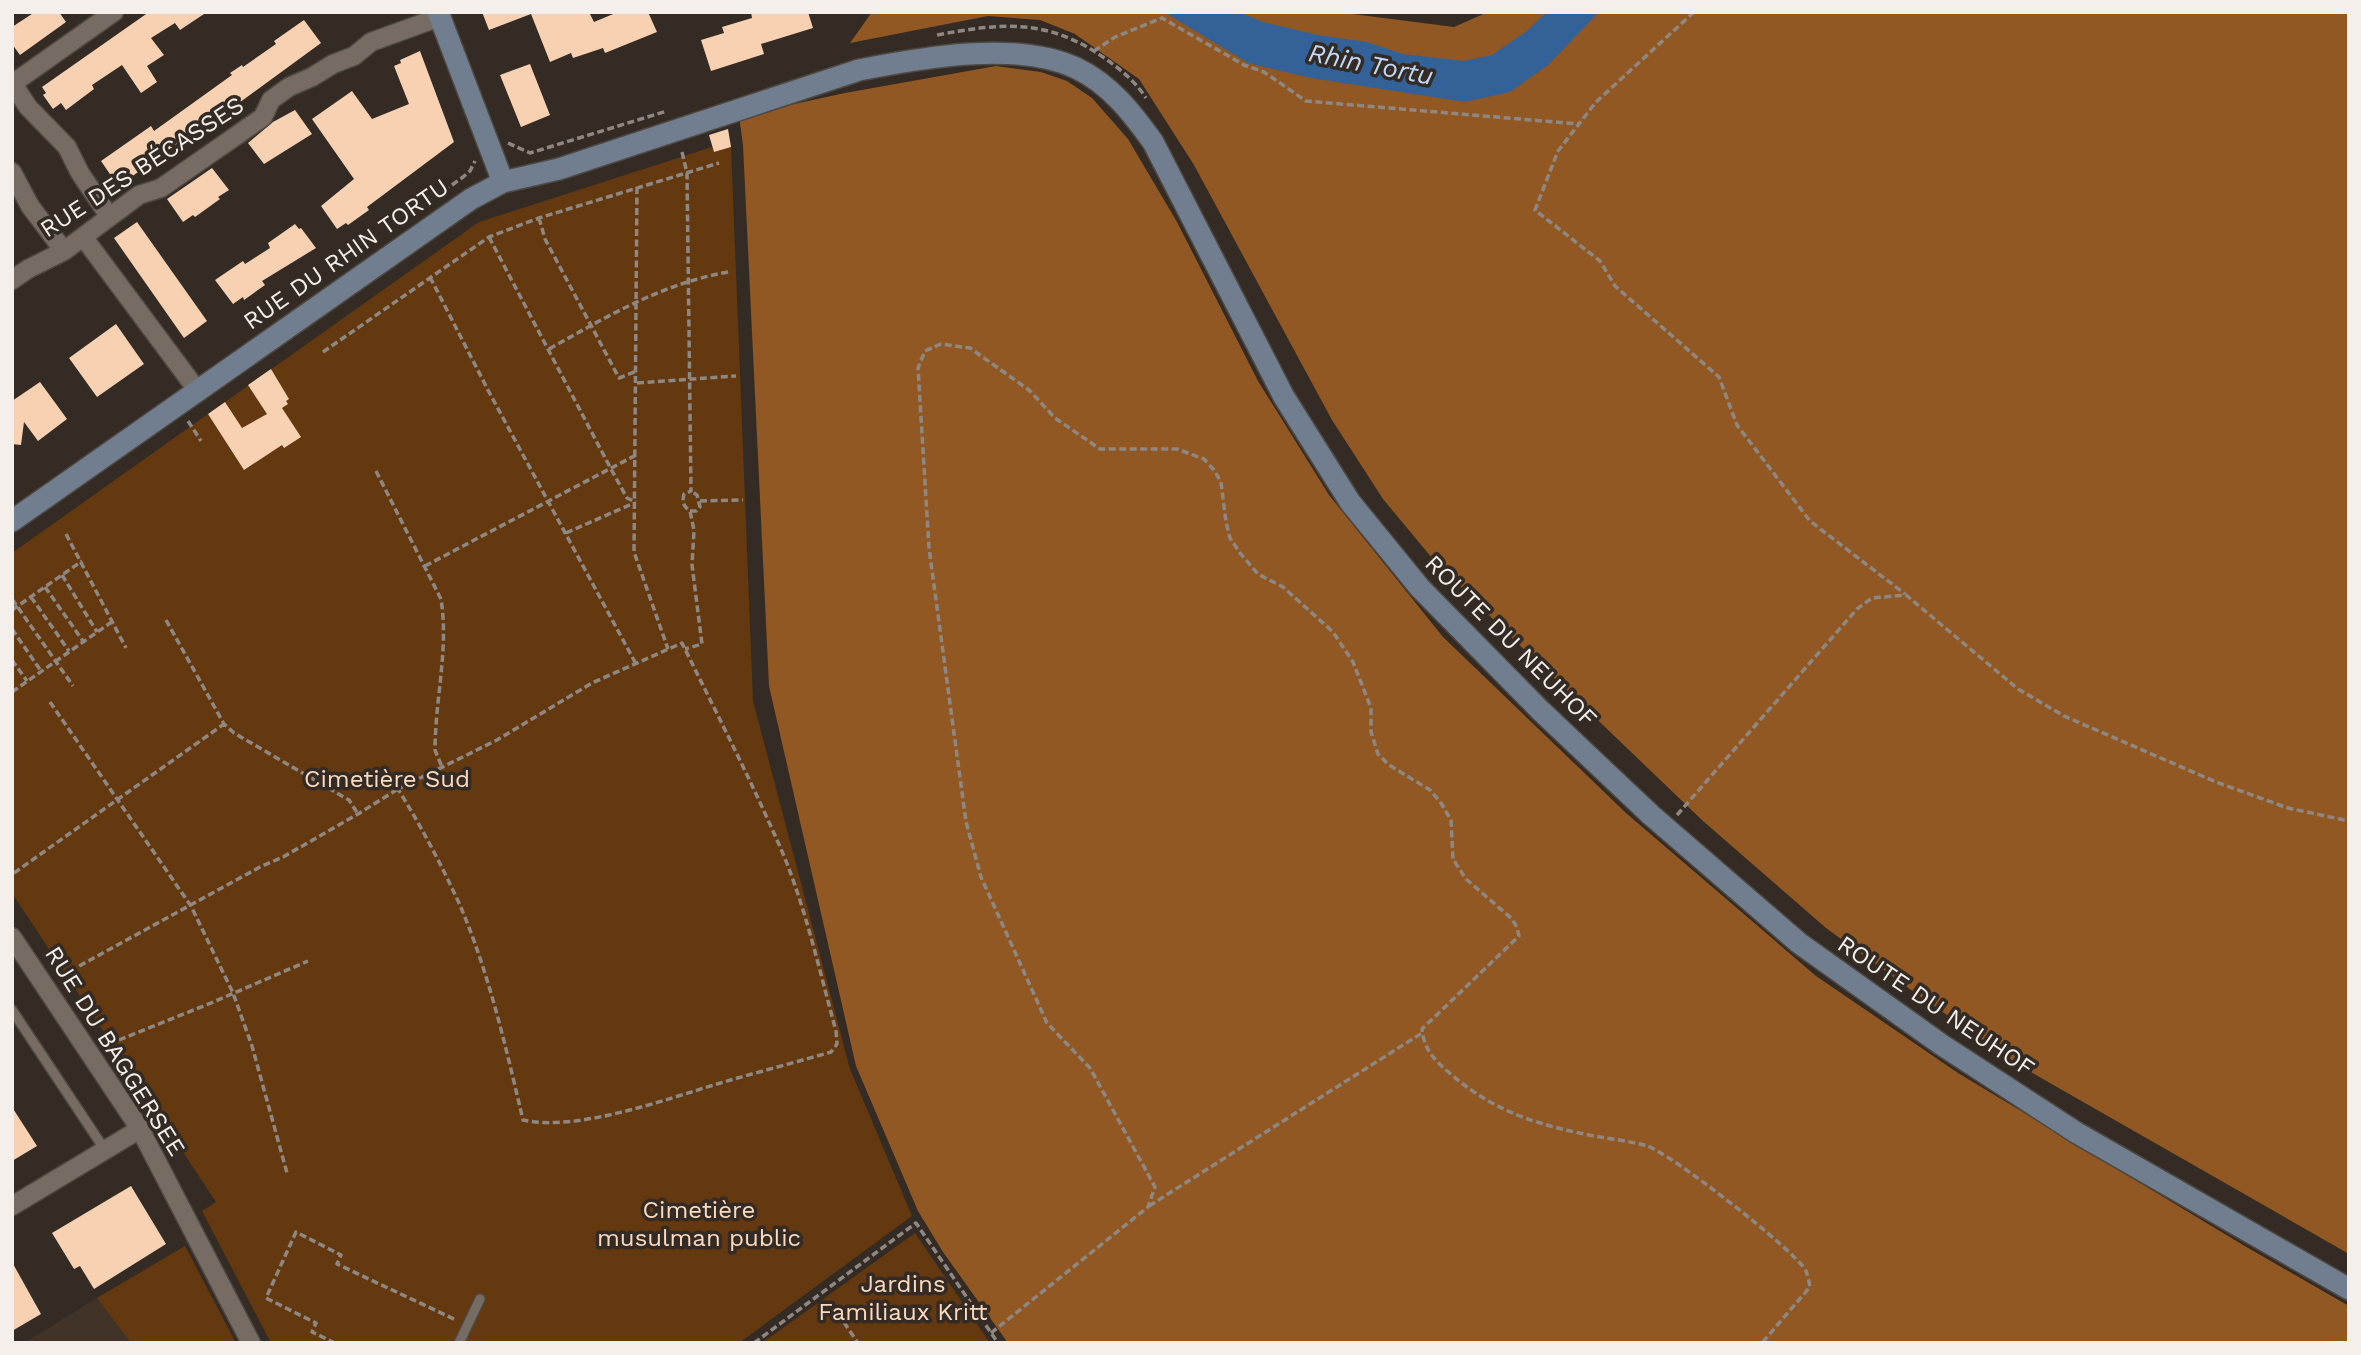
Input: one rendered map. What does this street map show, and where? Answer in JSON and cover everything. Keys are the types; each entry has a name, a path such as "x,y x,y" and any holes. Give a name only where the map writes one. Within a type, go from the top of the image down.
{"street":[{"path":"108,216 80,173 67,147 28,107 13,84 114,12"},
{"path":"439,15 503,182"},
{"name":"RUE DES BÉCASSES","path":"12,280 28,268 64,251 139,195 161,188 263,117 271,100 289,87 354,56 371,42 439,15"},
{"name":"ROUTE DU NEUHOF","path":"748,106 859,71 905,61 955,55 1032,55 1076,68 1093,77 1124,104 1153,142 1284,397 1350,502 1420,588 1541,711 1651,815 1799,943 1942,1045 2077,1133 2349,1289"},
{"name":"RUE DU RHIN TORTU","path":"12,521 471,199 503,182 559,169 748,106"},
{"path":"12,172 30,206 64,251"},
{"path":"84,238 197,390"},
{"name":"RUE DU BAGGERSEE","path":"12,936 140,1129 251,1343"},
{"path":"12,1206 140,1129"}],"lane":[{"path":"12,1010 105,1150"},
{"path":"459,1343 480,1299"}],"path":[{"path":"1694,12 1596,102 1558,151 1535,210 1600,261 1615,286 1719,377 1737,425 1810,521 1906,595 2018,689 2064,716 2216,782 2288,808 2349,821"},
{"path":"1094,51 1115,37 1162,18 1244,65 1264,72 1306,101 1579,124"},
{"path":"928,37 985,27 1023,27 1060,33 1094,51 1137,85 1152,107"},
{"path":"502,140 530,153 669,110"},
{"path":"682,152 687,173 691,492"},
{"path":"323,352 489,237 539,218 719,163"},
{"path":"637,187 634,552 668,649"},
{"path":"539,218 545,239 619,378 636,371"},
{"path":"489,237 627,498 636,502"},
{"path":"550,349 637,301 694,278 728,272"},
{"path":"430,277 636,664"},
{"path":"1147,1208 1155,1187 1090,1068 1047,1023 981,877 966,822 929,548 918,368 925,351 941,344 970,348 1029,390 1055,418 1100,449 1177,449 1204,458 1214,470 1221,482 1230,538 1258,574 1283,587 1333,632 1353,662 1371,708 1371,732 1378,754 1388,765 1430,790 1441,803 1451,820 1453,859 1466,879 1511,918 1517,928 1519,936 1422,1029 1423,1041 1432,1058 1473,1093 1514,1116 1550,1128 1649,1146 1699,1179 1770,1235 1806,1270 1810,1287 1762,1343"},
{"path":"636,383 736,376"},
{"path":"188,421 201,441"},
{"path":"425,566 636,456"},
{"path":"376,471 441,599 444,618 435,750 442,767"},
{"path":"691,492 697,495 700,501 696,511 684,507 682,500 684,494 691,492"},
{"path":"700,501 743,500"},
{"path":"566,533 636,502"},
{"path":"685,649 702,644 692,565 694,530 690,511"},
{"path":"66,534 126,648"},
{"path":"12,610 82,561"},
{"path":"62,575 97,632"},
{"path":"45,587 83,642"},
{"path":"1667,808 1676,816 1857,609 1872,598 1906,595"},
{"path":"31,597 69,651"},
{"path":"12,599 73,686"},
{"path":"166,620 224,724 234,733 349,800 358,814"},
{"path":"13,692 113,621"},
{"path":"12,629 41,671"},
{"path":"70,971 358,814 398,789 497,740 592,683 682,643 785,859 811,937 837,1044 831,1052 647,1106 565,1122 536,1123 523,1120 505,1045 460,905 420,825 398,789"},
{"path":"12,660 27,681"},
{"path":"50,702 191,906 233,993 260,1071 286,1173"},
{"path":"14,873 224,724"},
{"path":"119,1040 308,961"},
{"path":"991,1334 1147,1208 1422,1033"},
{"path":"754,1343 916,1223 998,1343"},
{"path":"335,1343 312,1332 316,1324 266,1297 296,1232 341,1255 337,1264 467,1325"},
{"path":"832,1305 858,1343"}],"shaded area":[{"path":"872,12 1337,12 1454,27 1488,12 2349,12 2349,1254 2022,1067 1826,928 1703,821 1508,634 1432,558 1383,499 1332,420 1194,165 1139,79 1075,34 1040,20 988,16 850,43"},
{"path":"996,66 1041,72 1067,81 1092,98 1128,139 1177,222 1258,381 1329,495 1443,637 1626,813 1816,976 1958,1073 2349,1306 2349,1343 1008,1343 943,1252 918,1211 856,1066 769,686 743,145 739,116 845,93"},
{"path":"97,1298 131,1343 24,1343"}],"green space":[{"name":"Cimetière Sud","path":"712,147 714,152 731,147 753,701 850,1069 912,1216 739,1343 271,1343 202,1211 216,1202 12,893 12,553 479,222"},
{"name":"Jardins Familiaux Kritt","path":"915,1233 990,1343 762,1343"},
{"path":"185,1246 236,1343 131,1343 97,1298"}],"water":[{"name":"Rhin Tortu","path":"1164,12 1239,12 1263,22 1318,35 1367,42 1403,54 1464,61 1492,55 1528,30 1547,12 1599,12 1548,65 1510,92 1465,102 1311,78 1248,63"}],"building":[{"path":"35,12 59,12 66,22 20,55 12,44 12,27"},
{"path":"149,12 207,12 180,30 175,23 151,38 164,55 147,66 157,82 141,93 122,65 92,85 94,89 66,110 61,103 53,109 43,95 46,93 42,87"},
{"path":"482,12 589,12 594,22 618,12 648,12 657,32 605,53 603,48 573,58 571,53 550,62 531,14 489,30"},
{"path":"751,12 808,12 813,28 761,44 764,54 711,71 701,40 724,33 722,27 752,18"},
{"path":"304,20 321,43 195,135 193,132 123,183 122,180 116,183 101,161 151,126 154,131 232,75 230,73 276,44 274,41"},
{"path":"420,51 454,142 367,207 369,210 348,225 346,223 337,229 321,206 354,179 312,119 352,91 372,119 409,104 394,66 401,63 400,60"},
{"path":"530,64 550,115 521,127 500,75"},
{"path":"295,110 312,134 264,164 248,143 273,122"},
{"path":"728,129 731,147 714,152 709,135"},
{"path":"212,168 229,190 195,217 193,215 183,222 167,199"},
{"path":"137,222 207,321 184,338 114,238"},
{"path":"295,224 316,248 262,281 265,285 244,300 243,297 233,304 215,280 243,261 245,264 270,248 268,243"},
{"path":"116,324 144,364 97,397 69,358"},
{"path":"271,369 289,399 286,401 288,404 282,408 301,437 284,448 282,445 244,470 208,414 225,402 242,428 267,414 248,385"},
{"path":"40,382 67,419 38,441 24,422 21,445 12,444 12,401"},
{"path":"12,1107 37,1146 12,1161"},
{"path":"131,1186 166,1244 94,1289 80,1266 74,1269 52,1233"},
{"path":"12,1262 41,1314 12,1331"}],"park label":[{"name":"Cimetière musulman public","path":"699,1224"}]}
